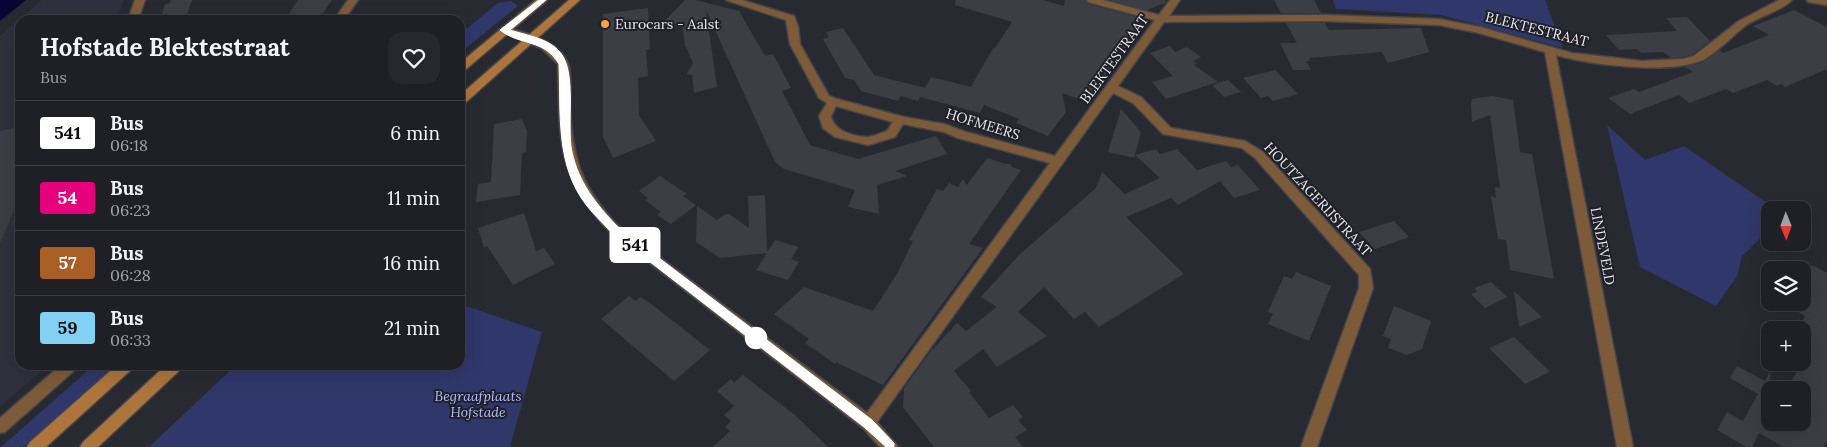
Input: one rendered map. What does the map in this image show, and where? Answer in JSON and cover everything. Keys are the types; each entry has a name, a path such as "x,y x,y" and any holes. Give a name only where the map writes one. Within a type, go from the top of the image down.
{"main road":[{"path":"465,65 542,0"},
{"path":"465,96 529,38 575,0"},
{"path":"35,447 121,370"},
{"path":"88,447 171,370"}],"street":[{"path":"134,15 140,0"},
{"path":"342,15 353,0"},
{"path":"731,0 790,18 794,26 795,44 825,98 834,102 825,116 827,124 834,133 868,141 892,134 900,119"},
{"path":"1092,0 1163,19 1175,0"},
{"name":"BLEKTESTRAAT","path":"868,423 1057,161 1163,19 1325,18 1439,22 1480,30 1550,51 1579,57 1642,64 1684,62 1698,58 1743,23 1787,0"},
{"path":"1812,0 1827,2"},
{"path":"504,30 529,38 556,52 563,64 567,151 575,177 600,215 614,229 868,423 890,447"},
{"name":"LINDEVELD","path":"1550,51 1625,447"},
{"name":"HOUTZAGERIJSTRAAT","path":"1112,88 1137,100 1167,131 1245,145 1258,155 1365,273 1366,288 1309,447"},
{"name":"HOFMEERS","path":"834,102 900,119 952,128 962,135 1057,161"},
{"path":"0,427 65,370"}],"shaded area":[{"path":"0,0 26,0 0,21"},
{"path":"42,0 124,0 118,15 24,15"},
{"path":"15,23 15,370 42,370 0,407 0,36"}],"green space":[{"path":"1333,0 1545,0 1563,48 1441,15 1336,9"},
{"path":"511,1 518,6 465,49 465,30 498,3"},
{"path":"1607,125 1645,160 1684,146 1764,201 1761,201 1761,238 1742,256 1737,276 1716,306 1640,267"},
{"name":"Begraafplaats Hofstade","path":"465,306 542,332 510,447 149,447 231,370 465,370"},
{"path":"88,370 110,370 23,447 1,447"}],"building":[{"path":"171,0 192,0 187,15 162,15 165,4 170,3"},
{"path":"298,0 332,0 322,15 288,15"},
{"path":"685,0 695,0 739,11 765,56 773,54 791,88 782,91 810,145 858,159 936,136 947,154 895,171 907,176 877,185 879,214 848,207 855,190 784,169 775,162 706,10 717,87 694,93 692,75 687,74 693,63 685,45 682,23 660,26"},
{"path":"956,0 1043,0 1064,6 1065,0 1085,0 1088,4 1137,17 1144,27 1134,37 1088,102 1062,93 1066,112 1048,136 1016,123 1019,119 984,105 980,113 920,97 918,101 901,96 898,101 861,91 854,80 845,78 823,39 829,37 826,32 843,28 874,75 925,88 931,77 971,87 993,48 995,48 1012,22 955,5"},
{"path":"1110,0 1165,0 1166,3 1146,10"},
{"path":"1274,0 1314,0 1321,13 1281,13"},
{"path":"648,8 650,49 646,50 648,76 638,78 639,115 656,141 613,158 603,137 603,14"},
{"path":"1794,10 1827,27 1827,69 1785,87 1781,84 1777,86 1767,80 1733,93 1726,89 1689,103 1679,95 1630,114 1608,98 1634,89 1639,92 1693,72 1685,67 1701,63 1720,50 1723,53 1769,35 1753,26"},
{"path":"1687,17 1710,41 1693,54 1684,57 1671,58 1663,52 1641,53 1637,49 1619,50 1606,35 1677,31 1666,18"},
{"path":"1286,23 1325,23 1329,30 1421,28 1429,52 1388,63 1382,52 1309,58 1310,61 1306,61 1311,70 1293,70 1280,43 1297,43"},
{"path":"1170,46 1175,52 1187,47 1201,57 1193,61 1198,63 1194,65 1218,82 1166,99 1152,82 1173,76 1150,53"},
{"path":"1275,70 1298,94 1273,101 1268,96 1261,98 1243,78"},
{"path":"1228,80 1241,92 1224,97 1212,85"},
{"path":"1492,96 1513,100 1520,152 1532,154 1554,279 1510,270 1506,240 1498,239 1491,196 1496,198 1495,187 1500,188 1490,115 1472,122 1471,104 1472,99"},
{"path":"1121,109 1141,132 1134,158 1108,152"},
{"path":"522,119 527,131 526,152 522,153 520,195 476,202 478,184 491,182 494,124"},
{"path":"15,128 15,208 0,243 0,131"},
{"path":"1156,149 1160,154 1177,149 1197,170 1226,161 1231,167 1238,165 1260,190 1234,198 1220,181 1178,205 1171,198 1126,217 1184,274 1099,327 1085,312 1074,319 1044,287 1018,312 1047,336 997,367 983,349 954,371 971,391 969,392 989,418 1013,405 1023,417 1018,420 1027,430 1015,437 1023,447 934,447 903,407 904,388 930,352 957,323 966,331 997,307 981,297 1019,255 1096,188 1102,172 1125,194 1160,178 1135,155"},
{"path":"987,158 1010,164 1012,167 1021,170 969,244 983,248 883,385 836,362 835,364 805,343 809,339 774,314 804,287 873,311 897,274 913,241 909,240 937,189 943,191 949,183 958,187 963,179 967,185"},
{"path":"660,176 687,194 683,196 696,205 671,224 657,215 661,212 645,200 648,198 639,191"},
{"path":"765,195 767,252 775,240 799,247 791,259 799,262 788,280 756,270 767,253 720,258 696,242 697,206 717,220 729,214 749,228 748,196"},
{"path":"524,213 536,251 544,248 555,264 513,285 487,246 484,248 478,228"},
{"path":"1394,221 1409,237 1375,249 1359,232"},
{"path":"1811,266 1827,273 1827,441 1824,447 1783,447 1759,433 1752,447 1746,447 1717,430 1727,412 1743,421 1758,394 1730,378 1737,366 1765,381 1761,381 1761,431 1811,431 1811,381 1791,381 1797,371 1811,371 1811,321 1802,321 1805,316 1797,311 1811,311"},
{"path":"1296,272 1331,286 1309,341 1268,324 1273,314 1268,312 1284,276 1292,279"},
{"path":"1491,282 1507,297 1485,308 1471,294 1478,292 1474,288"},
{"path":"1514,291 1542,317 1519,327"},
{"path":"629,296 636,301 640,297 650,303 710,350 674,381 601,319"},
{"path":"1394,306 1431,321 1422,349 1407,355 1388,348 1391,339 1383,336"},
{"path":"1514,337 1550,372 1525,384 1489,348"},
{"path":"1770,371 1770,381 1765,381"},
{"path":"743,375 796,416 828,447 713,447 730,431 725,427 731,421 724,415 734,406 717,391 731,379 734,383"}],"bus line":[{"name":"541","path":"542,0 504,30 542,43 556,52 563,64 567,151 575,177 589,203 614,229 868,423 890,447"}],"place":[{"name":"Eurocars - Aalst","path":"605,24"}]}
